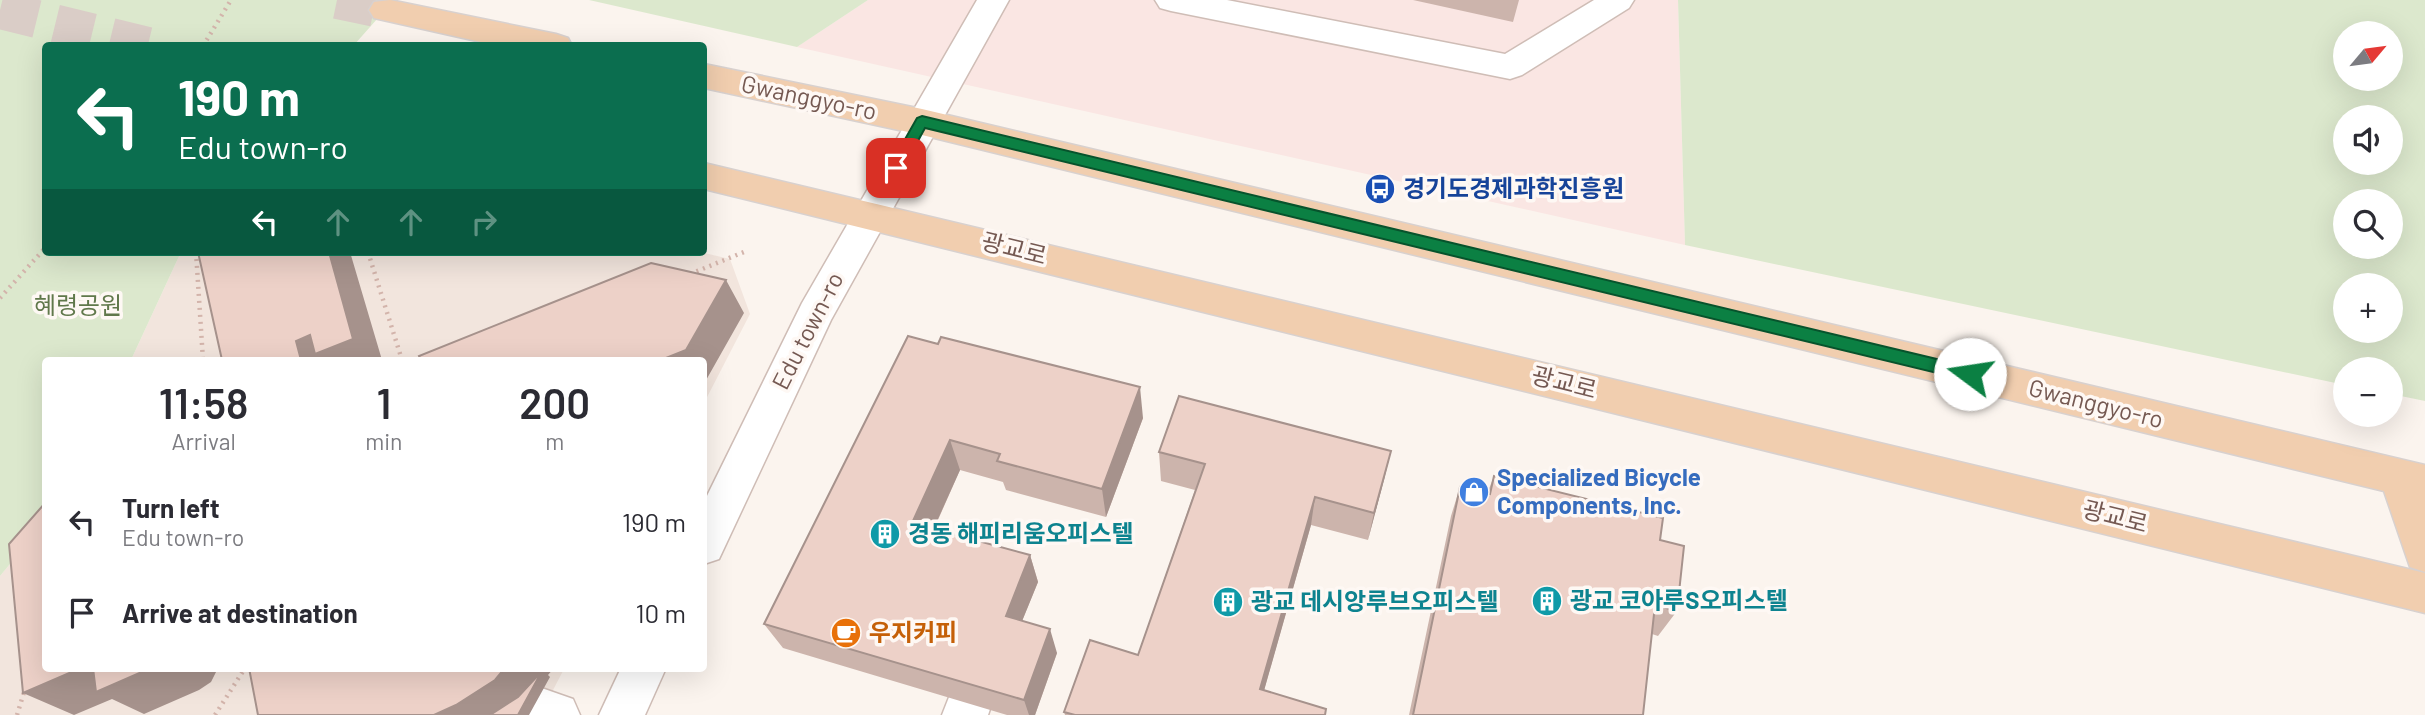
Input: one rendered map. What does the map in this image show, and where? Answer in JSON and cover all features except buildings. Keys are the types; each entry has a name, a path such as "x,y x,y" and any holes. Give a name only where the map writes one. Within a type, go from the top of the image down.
{"main road":[{"path":"385,10 537,42"},
{"name":"Gwanggyo-ro","path":"707,77 922,122 2412,480"},
{"name":"광교로","path":"707,177 870,214 2425,593"},
{"path":"2412,480 2425,553"}],"street":[{"name":"Edu town-ro","path":"707,539 815,314 993,0"},
{"path":"1171,0 1510,67 1618,0"},
{"path":"622,715 642,672"}],"path":[{"path":"206,42 231,0"},
{"path":"0,298 42,251"},
{"path":"679,278 744,252"},
{"path":"196,256 204,357"},
{"path":"369,256 401,357"},
{"path":"215,715 242,672"},
{"path":"17,715 27,684"}],"shaded area":[{"path":"868,0 1678,0 1685,245 797,47"},
{"path":"707,254 730,259 750,314 707,397 707,357 132,357 179,256 707,256"},
{"path":"42,526 42,672 562,672 540,715 0,715 0,576"}],"green space":[{"name":"혜령공원","path":"0,0 394,0 357,42 42,42 42,256 179,256 132,357 42,357 42,526 0,576"},
{"path":"589,0 868,0 797,47"},
{"path":"1678,0 2425,0 2425,401 2403,396 2403,357 2333,357 2333,382 1685,245"}],"tunnel":[{"path":"337,0 385,10"},
{"path":"0,10 132,42"}],"place":[{"name":"경기도경제과학진흥원","path":"1380,189"},
{"name":"Specialized Bicycle Components, Inc.","path":"1474,492"},
{"name":"경동 해피리움오피스텔","path":"885,534"},
{"name":"광교 코아루S오피스텔","path":"1547,601"},
{"name":"광교 데시앙루브오피스텔","path":"1228,602"},
{"name":"우지커피","path":"846,633"}],"route":[{"path":"896,168 922,122 1970,374"}]}
